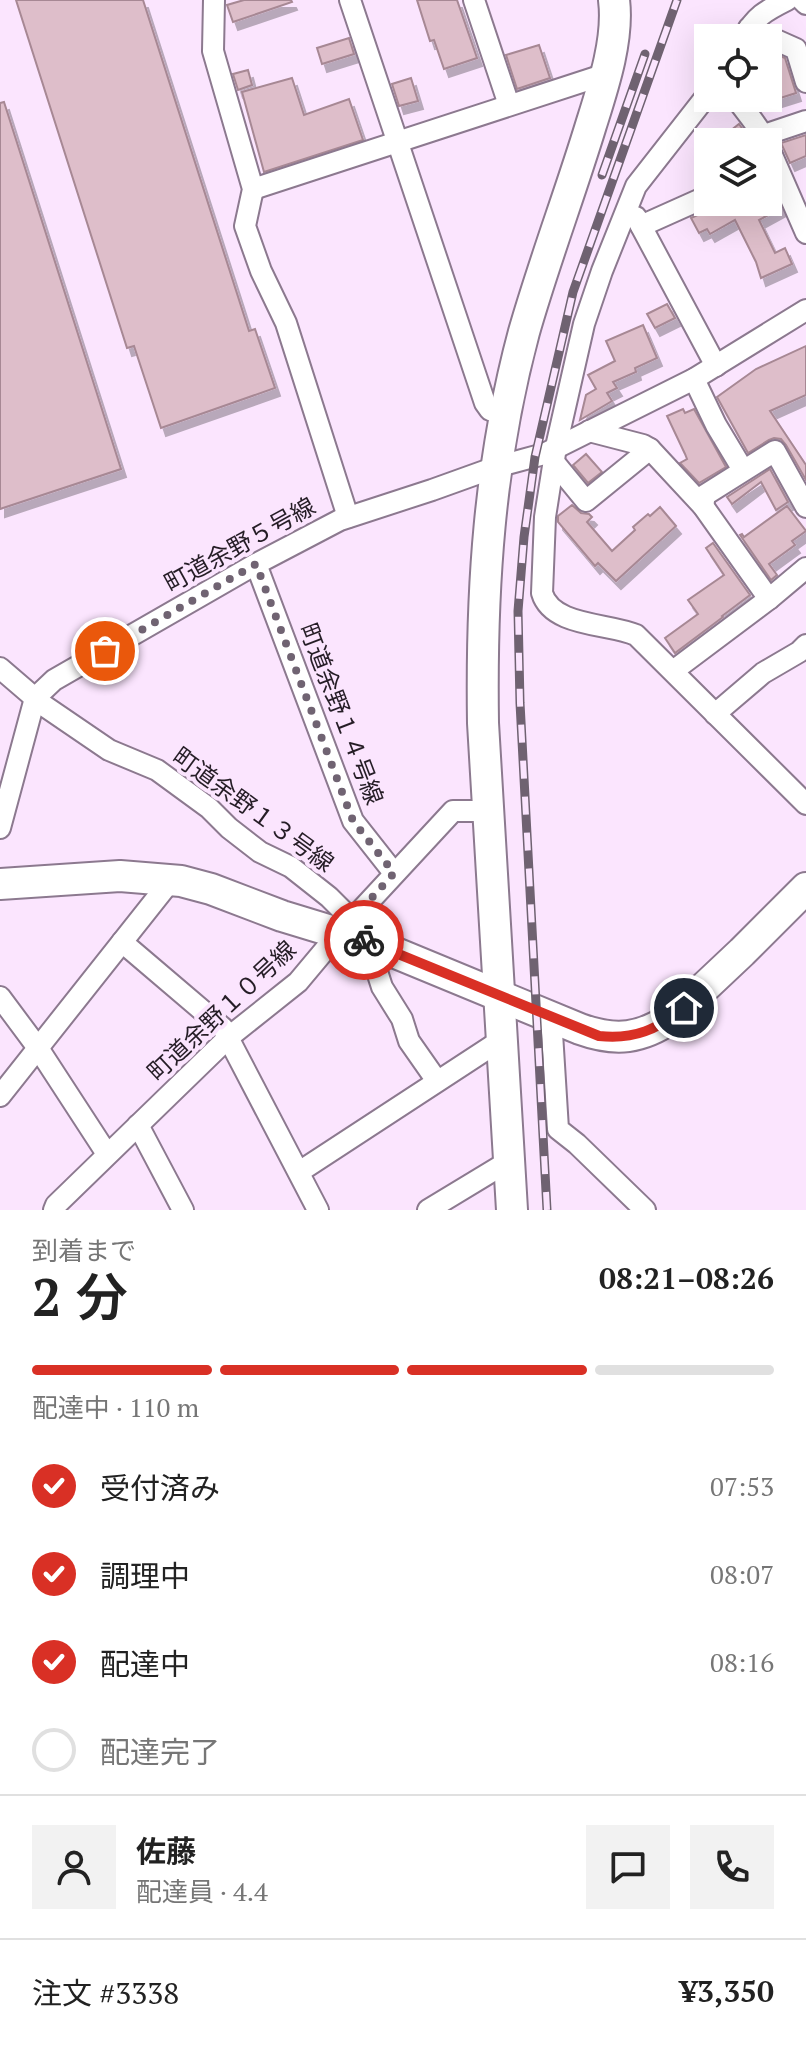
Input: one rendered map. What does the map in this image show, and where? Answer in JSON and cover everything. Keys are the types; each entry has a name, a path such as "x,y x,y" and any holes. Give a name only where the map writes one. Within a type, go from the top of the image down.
{"street":[{"path":"214,0 213,51 253,189 245,226 261,271 286,323 344,518"},
{"path":"350,0 485,403 490,410 505,414"},
{"path":"474,0 509,105"},
{"path":"512,1210 483,723 482,630 486,561 505,414 532,306 606,74 614,0"},
{"path":"752,24 766,10 787,0"},
{"path":"782,45 796,49 806,82"},
{"path":"253,189 606,74"},
{"path":"694,112 636,186 584,324 555,454 545,517 541,575 544,599 555,612 572,620 626,630 636,635 806,804"},
{"path":"782,136 806,121"},
{"path":"782,179 806,233"},
{"path":"628,202 716,366"},
{"path":"641,226 694,202"},
{"name":"町道余野５号線","path":"35,698 54,680 256,564 344,518 496,467 555,454 589,431 694,379 806,310"},
{"path":"694,379 716,425 743,470"},
{"path":"589,431 650,449 703,506 769,599"},
{"path":"555,454 586,501 650,449"},
{"path":"703,506 705,495 775,451 806,507"},
{"name":"町道余野１４号線","path":"256,564 353,821 394,873"},
{"path":"673,671 805,569"},
{"path":"715,714 763,673 806,645"},
{"name":"町道余野１３号線","path":"0,668 35,698 109,750 157,770 209,808 260,852 291,867 329,897 346,926"},
{"path":"0,828 35,698"},
{"name":"町道余野１０号線","path":"54,1210 107,1154 229,1037 298,982 453,811 488,811"},
{"path":"0,884 120,876 172,879 211,889 282,916 346,926 374,944 599,1036 614,1038 660,1026 684,1008 806,888"},
{"path":"0,1096 172,879"},
{"path":"122,942 223,1028 318,1210"},
{"path":"374,944 373,959 382,987 402,1019 409,1041 437,1081"},
{"path":"0,997 38,1048 107,1154"},
{"path":"551,1017 558,1129 645,1210"},
{"path":"299,1172 501,1040"},
{"path":"138,1125 183,1210"},
{"path":"428,1210 509,1161"}],"building":[{"path":"16,0 143,0 249,331 255,329 275,388 161,428 134,346 127,348"},
{"path":"244,0 292,2 233,22 227,5"},
{"path":"417,0 457,0 477,58 444,69 434,40 430,41"},
{"path":"349,38 354,54 322,64 317,48"},
{"path":"539,45 550,78 517,89 506,55"},
{"path":"782,57 785,58 796,93 782,98"},
{"path":"248,70 252,85 238,90 233,74"},
{"path":"292,78 304,115 349,99 363,140 264,172 242,92"},
{"path":"411,78 418,101 399,106 392,84"},
{"path":"4,102 121,469 0,509 0,103"},
{"path":"806,135 806,156 790,163 782,143"},
{"path":"766,216 759,220 775,253 785,248 792,264 761,278 735,220 710,234 707,229 699,233 691,218"},
{"path":"667,304 675,318 655,328 647,314"},
{"path":"643,325 657,358 613,382 617,388 607,393 612,401 580,420 586,395 596,389 588,375 615,361 606,341"},
{"path":"806,346 806,395 770,411 806,465 806,480 781,439 769,440 748,453 717,397 756,369"},
{"path":"683,409 685,413 694,409 726,467 699,483 680,463 687,459 667,416"},
{"path":"586,454 602,472 588,483 573,465"},
{"path":"770,469 788,502 776,510 761,482 732,504 727,497"},
{"path":"572,505 592,517 587,522 612,551 635,530 633,527 660,507 676,526 616,581 598,563 595,566 558,522 558,516"},
{"path":"787,506 806,531 792,541 795,545 769,564 777,575 771,580 740,535 744,537"},
{"path":"713,543 750,595 675,653 665,638 698,614 688,600 724,575 706,548"}],"railway":[{"path":"547,1210 520,703 518,611 524,537 535,457 573,292 677,0"},
{"path":"602,175 645,54"}],"way so far":[{"path":"105,651 256,564 353,821 394,873 339,933 364,940"}],"route":[{"path":"364,940 599,1036 614,1038 646,1032 660,1026 684,1008"}]}
